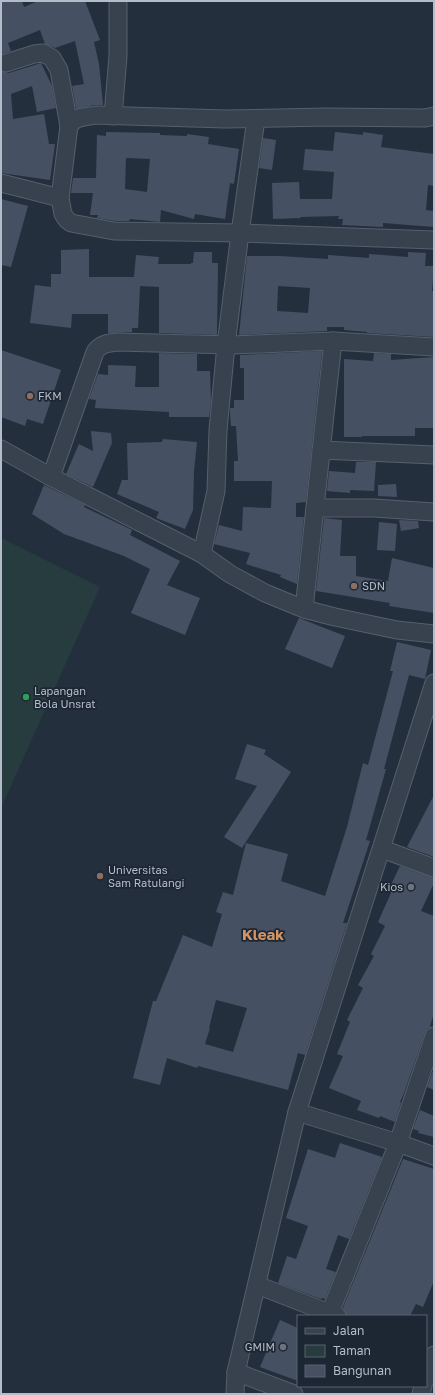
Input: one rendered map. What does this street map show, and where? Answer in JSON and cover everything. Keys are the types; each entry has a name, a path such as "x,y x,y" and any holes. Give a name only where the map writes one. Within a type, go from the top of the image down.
{"street":[{"path":"113,116 118,56 118,1"},
{"path":"6,63 34,54 43,54 52,58 59,70 69,126 60,198 63,214 71,223 114,231 240,233 434,240"},
{"path":"69,126 72,121 76,119 96,115 225,119 326,117 425,118 434,116"},
{"path":"202,554 216,491 218,430 226,344 256,119"},
{"path":"1,183 60,198"},
{"path":"304,609 333,341"},
{"path":"51,477 95,352 97,348 104,344 117,342 226,344 333,341 434,347"},
{"path":"1,449 51,477 202,554 230,574 258,589 304,609 397,630 434,634"},
{"path":"320,450 434,455"},
{"path":"315,508 374,508 434,512"},
{"path":"235,1394 236,1372 297,1112 434,683"},
{"path":"382,849 434,868"},
{"path":"257,1285 333,1314 398,1143 434,1036"},
{"path":"297,1112 398,1143 434,1156"},
{"path":"427,1374 431,1356"},
{"path":"236,1372 294,1394"}],"green space":[{"name":"Lapangan Bola Unsrat","path":"1,538 100,587 1,808"}],"building":[{"path":"1,1 22,1 24,7 38,1 85,1 100,40 94,42 99,64 103,105 94,105 76,109 72,86 84,84 75,41 55,48 45,44 40,30 8,43 11,51 1,55"},
{"path":"41,63 52,86 56,108 37,112 32,86 11,94 13,119 44,114 49,144 55,144 50,180 1,173 1,71 9,73"},
{"path":"106,132 160,133 160,135 187,136 187,134 209,137 208,144 239,149 234,184 230,183 225,219 195,214 194,219 161,210 160,222 130,219 129,221 115,221 97,218 98,215 90,215 93,193 71,193 73,178 96,178 97,135 106,136","holes":["126,158 150,159 147,192 125,189"]},
{"path":"335,132 363,135 363,132 383,135 381,147 434,154 434,186 428,185 426,210 434,211 434,227 383,223 383,227 342,225 343,219 338,219 339,216 273,219 272,183 299,182 300,199 332,199 334,172 303,170 305,149 333,151"},
{"path":"263,138 276,140 272,170 259,168"},
{"path":"1,199 28,206 11,267 1,265"},
{"path":"89,249 89,277 134,277 136,255 159,257 158,264 191,264 193,263 194,252 212,252 212,263 218,263 217,335 159,333 159,287 140,286 138,328 132,328 132,332 108,333 108,314 72,314 71,328 30,323 35,285 51,287 51,274 61,274 61,250"},
{"path":"408,252 426,253 425,266 434,266 432,291 434,291 434,337 367,333 344,330 344,327 327,327 327,331 239,335 247,256 280,256 328,259 328,255 369,258 369,254 408,257","holes":["278,286 310,288 308,313 277,311"]},
{"path":"1,350 61,370 43,424 27,419 25,426 1,417"},
{"path":"322,351 306,502 296,503 296,517 304,517 297,584 280,577 281,575 246,564 250,553 214,544 219,525 242,531 243,507 271,508 272,481 234,481 234,461 238,461 236,426 231,426 230,408 234,408 234,400 244,400 244,368 240,368 240,355"},
{"path":"159,353 197,354 197,371 210,371 211,402 209,417 169,417 169,412 95,408 96,400 89,399 98,374 108,375 108,365 136,366 135,387 159,387"},
{"path":"374,353 391,354 391,360 434,357 434,428 415,428 415,436 344,437 344,359 373,361"},
{"path":"91,431 111,433 112,443 93,487 66,474 79,444 93,451"},
{"path":"163,439 197,442 194,471 193,510 185,529 156,518 159,512 117,494 122,480 128,480 127,443 162,442"},
{"path":"356,462 376,462 374,491 350,490 350,493 327,491 329,471 355,473"},
{"path":"396,484 397,497 378,496 378,485"},
{"path":"44,485 85,505 84,507 132,530 130,535 180,561 167,585 200,598 185,635 131,613 150,569 124,556 64,534 32,514"},
{"path":"324,518 342,520 340,556 356,556 356,576 388,581 392,558 434,568 434,613 389,606 390,603 316,591"},
{"path":"399,520 418,521 419,528 401,531"},
{"path":"379,522 397,524 395,551 377,550"},
{"path":"299,618 345,636 332,668 285,649"},
{"path":"397,642 431,650 425,679 409,675 384,769 386,769 366,840 370,841 343,923 347,923 305,1055 298,1053 288,1090 198,1066 197,1068 167,1058 160,1085 133,1078 153,1001 156,1001 183,935 212,947 222,914 216,912 223,892 233,895 246,843 288,854 281,881 325,896 347,827 363,763 368,765 393,671 390,671","holes":["216,1000 247,1008 233,1052 205,1044"]},
{"path":"247,744 266,750 264,754 291,772 242,848 224,837 257,786 235,779"},
{"path":"434,795 434,857 407,847"},
{"path":"400,866 434,878 434,883 421,911 434,916 434,1013 431,1027 427,1029 425,1033 400,1102 401,1103 395,1122 380,1116 379,1118 357,1110 361,1101 329,1088 343,1056 337,1054 350,1022 347,1020 363,988 358,985 374,956 371,954 385,926 378,922 391,893 388,891"},
{"path":"434,1068 434,1090 427,1087"},
{"path":"420,1110 434,1116 434,1137 418,1133 419,1131 413,1129"},
{"path":"340,1143 382,1157 349,1239 338,1235 326,1269 336,1272 325,1299 321,1299 278,1283 287,1256 296,1259 308,1226 286,1218 308,1149 335,1158"},
{"path":"403,1159 434,1169 434,1281 423,1307 416,1304 410,1315 346,1315 343,1309"},
{"name":"GMIM","path":"280,1320 297,1328 297,1381 260,1367"}],"place":[{"name":"FKM","path":"30,396"},
{"name":"SDN","path":"354,586"},
{"name":"Lapangan Bola Unsrat","path":"26,697"},
{"name":"Universitas Sam Ratulangi","path":"100,876"},
{"name":"Kios","path":"411,887"},
{"name":"GMIM","path":"283,1347"}],"district":[{"name":"Kleak","path":"263,935"}]}
